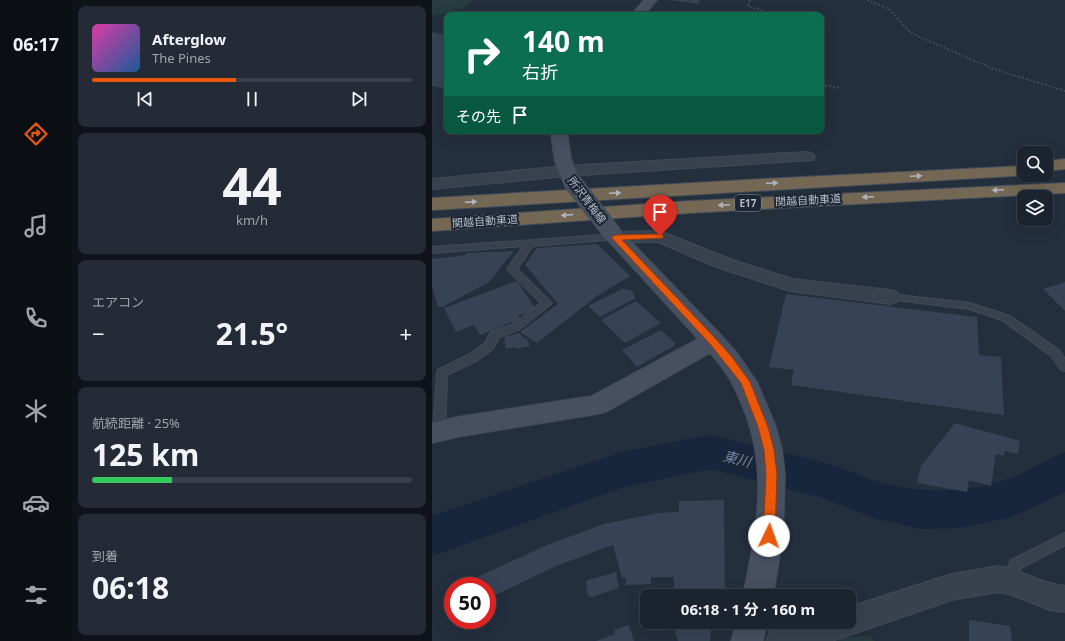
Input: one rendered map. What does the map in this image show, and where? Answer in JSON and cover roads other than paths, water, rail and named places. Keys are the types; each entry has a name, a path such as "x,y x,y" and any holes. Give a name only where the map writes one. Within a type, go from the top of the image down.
{"highway":[{"path":"1053,165 1065,164"},
{"path":"964,174 1017,169"},
{"path":"1053,170 1065,169"},
{"name":"関越自動車道","path":"432,204 762,184 1017,171"},
{"name":"関越自動車道","path":"432,225 690,207 1065,188"}],"main road":[{"path":"640,12 651,0"},
{"name":"所沢青梅線","path":"559,134 560,148 568,175 614,235 713,341 729,359 745,382 763,427 769,450 772,474 769,536 759,589"},
{"path":"436,432 597,405 713,341"},
{"path":"747,641 750,629"}],"street":[{"path":"432,184 807,157"},
{"path":"614,235 660,236 723,263 790,285 890,297"},
{"path":"856,619 952,587 998,580 1009,581 1050,596 1065,599"},
{"path":"780,641 801,638 827,629"}],"lane":[{"path":"432,250 614,235"},
{"path":"436,432 442,373 474,357 489,346 495,335 516,327 547,303 512,269 530,243"},
{"path":"890,297 970,306 1006,318 1055,353 1065,366"},
{"path":"1009,581 1016,564 1065,539"}],"waterway":[{"name":"東川","path":"432,536 621,470 710,452 823,480 877,500 921,510 959,509 1008,499 1053,478 1065,470"}]}
